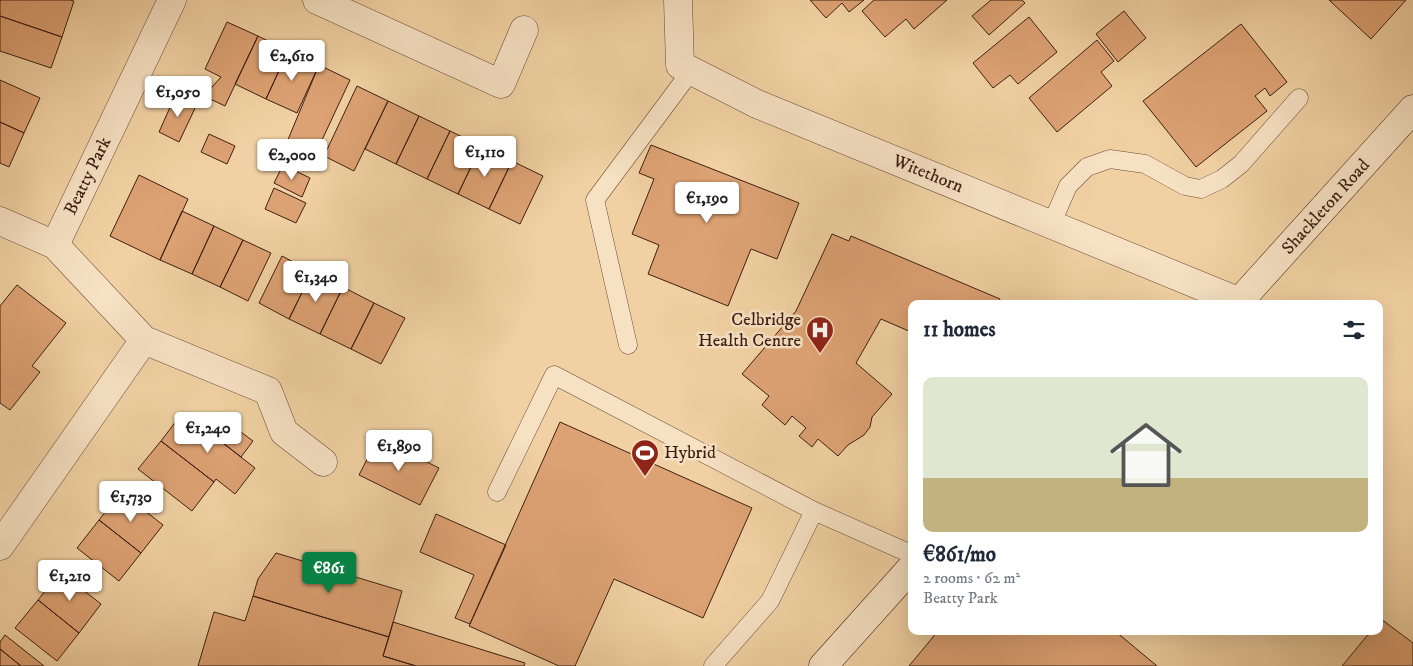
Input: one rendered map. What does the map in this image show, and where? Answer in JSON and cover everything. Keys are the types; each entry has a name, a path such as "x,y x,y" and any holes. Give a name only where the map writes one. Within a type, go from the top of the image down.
{"street":[{"name":"Beatty Park","path":"55,245 172,0"},
{"path":"317,0 501,84 524,30"},
{"path":"678,0 680,65 691,71"},
{"name":"Witethorn","path":"691,71 757,104 1231,300"},
{"name":"Shackleton Road","path":"1241,300 1413,109"},
{"path":"0,220 55,245 144,340 268,391 284,432 322,462"},
{"path":"0,546 144,340"},
{"path":"823,666 908,571"}],"lane":[{"path":"628,345 595,200 691,71"},
{"path":"1051,224 1068,186 1087,167 1110,159 1145,164 1186,186 1201,189 1222,179 1241,164 1299,98"},
{"path":"497,492 554,375 814,511 908,553"},
{"path":"714,666 770,601 814,511"}],"building":[{"path":"0,0 74,1 62,37 0,16"},
{"path":"810,0 864,0 849,12 842,3 826,18"},
{"path":"874,0 947,0 914,29 906,19 885,37 862,11"},
{"path":"991,0 1022,0 1025,3 989,35 972,16"},
{"path":"1329,0 1406,0 1371,39"},
{"path":"1124,11 1146,38 1118,62 1096,34"},
{"path":"0,16 62,37 51,68 0,51"},
{"path":"1029,17 1057,52 1018,84 1010,75 993,88 973,63"},
{"path":"227,22 258,36 225,106 204,96 221,77 205,69"},
{"path":"1241,24 1287,82 1270,96 1265,88 1255,96 1267,111 1196,167 1143,101"},
{"path":"258,36 288,51 266,99 235,84"},
{"path":"1097,40 1114,61 1101,72 1112,86 1057,132 1029,98"},
{"path":"288,51 319,65 297,113 266,99"},
{"path":"319,65 350,80 315,155 287,142"},
{"path":"0,80 40,98 24,133 0,122"},
{"path":"357,86 388,101 354,171 324,156"},
{"path":"176,94 197,104 179,142 159,132"},
{"path":"388,101 419,116 396,164 365,149"},
{"path":"419,116 450,131 427,179 396,164"},
{"path":"0,122 24,133 9,167 0,163"},
{"path":"450,131 481,146 458,194 427,179"},
{"path":"209,134 235,146 227,164 201,152"},
{"path":"651,145 799,203 777,259 751,249 728,306 648,274 659,245 632,234 654,179 639,173"},
{"path":"481,146 512,161 489,209 458,194"},
{"path":"512,161 543,176 520,224 489,209"},
{"path":"283,165 310,178 302,197 274,183"},
{"path":"139,175 188,199 160,260 110,236"},
{"path":"274,188 306,203 296,223 265,209"},
{"path":"182,211 214,226 192,274 160,260"},
{"path":"214,226 243,240 220,287 192,274"},
{"path":"832,234 849,241 851,236 1000,299 908,300 908,331 881,319 856,363 892,394 872,417 870,427 864,435 848,445 838,456 818,439 812,447 799,436 806,428 792,416 785,425 762,405 769,396 742,374 796,311"},
{"path":"243,240 271,253 248,301 220,287"},
{"path":"282,256 312,272 289,319 259,303"},
{"path":"312,272 343,287 320,334 289,319"},
{"path":"17,285 66,323 32,366 40,372 10,410 0,403 0,306"},
{"path":"343,287 374,303 351,349 320,334"},
{"path":"374,303 405,318 381,364 351,349"},
{"path":"183,412 255,468 235,494 216,479 214,482 161,441"},
{"path":"226,421 253,441 241,457 214,436"},
{"path":"560,422 752,508 703,618 614,579 575,666 559,666 469,626"},
{"path":"378,438 439,468 420,505 359,475"},
{"path":"161,441 214,482 192,511 138,469"},
{"path":"121,492 163,525 141,553 99,520"},
{"path":"436,514 506,545 470,624 455,618 474,575 420,552"},
{"path":"99,520 141,553 119,581 77,548"},
{"path":"276,553 402,591 389,637 253,596 258,579"},
{"path":"60,572 101,604 79,633 38,600"},
{"path":"253,596 389,637 383,656 416,666 198,666 214,612 245,621"},
{"path":"38,600 79,633 57,661 15,628"},
{"path":"1383,620 1413,643 1413,666 1342,666 1368,635 1383,635"},
{"path":"393,622 525,663 524,666 416,666 383,656"},
{"path":"5,635 44,666 21,666 0,649 0,642"},
{"path":"935,635 1120,635 1157,666 909,666"},
{"path":"0,649 21,666 0,666"}],"place":[{"name":"Celbridge Health Centre","path":"820,354"},
{"name":"Hybrid","path":"645,477"}]}
